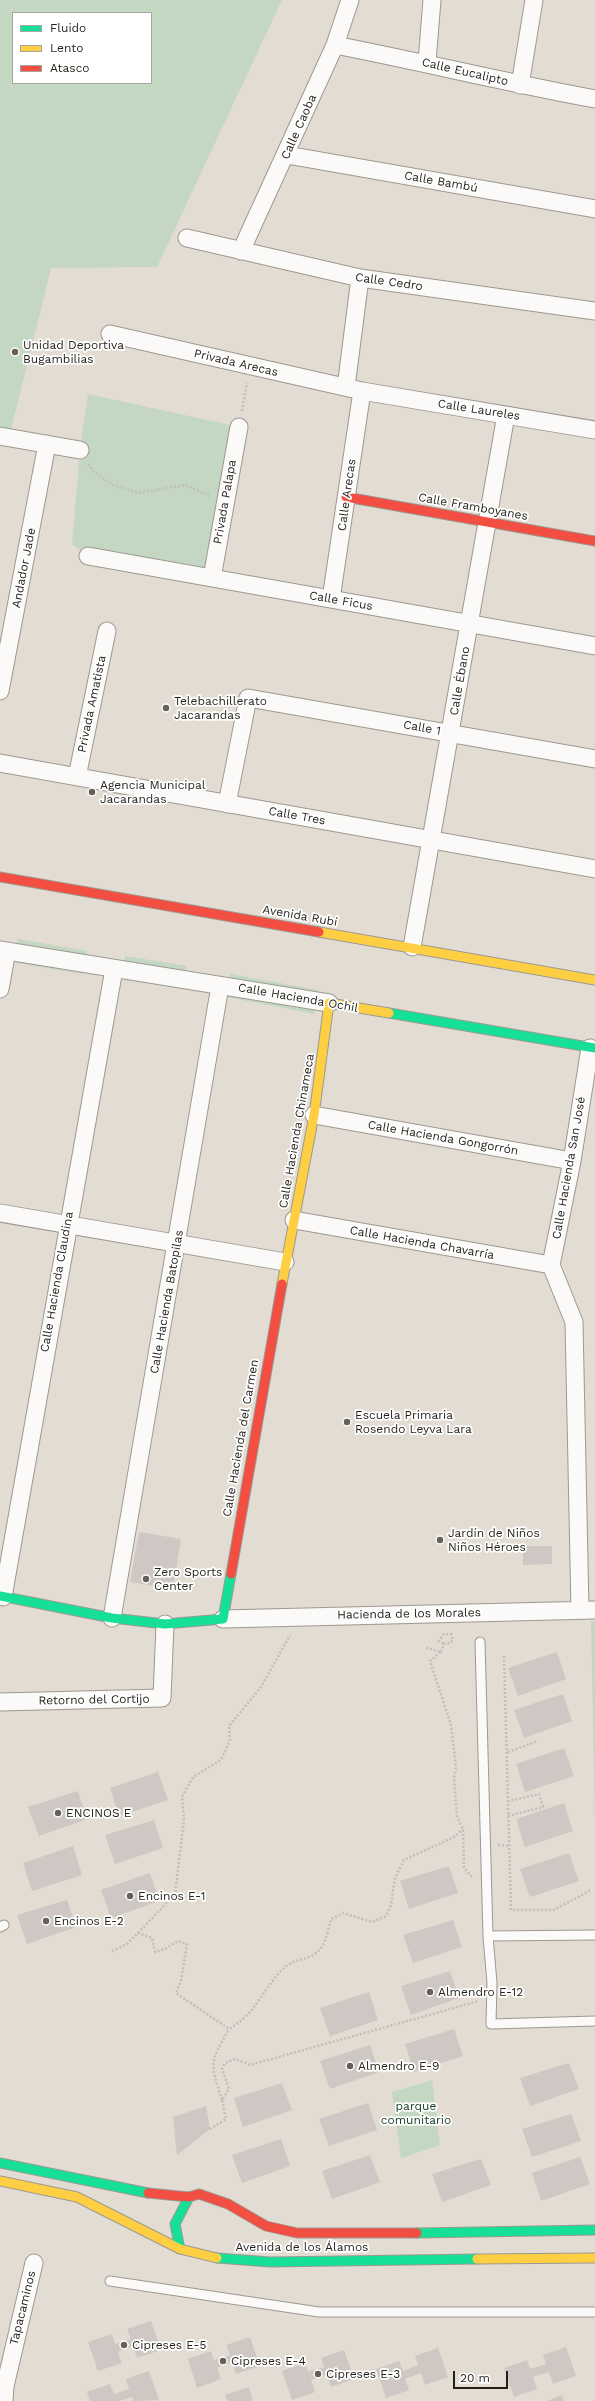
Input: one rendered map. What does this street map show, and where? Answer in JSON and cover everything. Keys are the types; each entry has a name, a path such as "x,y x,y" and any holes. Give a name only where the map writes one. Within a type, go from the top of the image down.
{"street":[{"name":"Calle Caoba","path":"241,251 287,155 335,45 350,0"},
{"path":"427,62 432,0"},
{"path":"520,85 534,0"},
{"name":"Calle Eucalipto","path":"335,45 427,62 520,85 595,99"},
{"name":"Calle Bambú","path":"287,155 595,209"},
{"name":"Calle Cedro","path":"187,238 360,278 595,310"},
{"name":"Calle Arecas","path":"331,599 346,497 360,278"},
{"name":"Privada Arecas","path":"110,334 354,389"},
{"name":"Calle Laureles","path":"354,389 595,430"},
{"name":"Calle Ébano","path":"412,947 506,415"},
{"name":"Privada Palapa","path":"212,578 239,427"},
{"path":"0,436 80,450"},
{"name":"Andador Jade","path":"0,691 47,444"},
{"name":"Calle Framboyanes","path":"346,497 595,541"},
{"name":"Calle Ficus","path":"88,556 595,646"},
{"name":"Privada Amatista","path":"77,777 107,631"},
{"name":"Calle 1","path":"227,804 248,698 595,759"},
{"name":"Calle Tres","path":"0,763 595,868"},
{"name":"Avenida Rubí","path":"0,877 412,947 595,980"},
{"path":"0,988 3,950"},
{"name":"Calle Hacienda Ochil","path":"3,950 329,1003 592,1048"},
{"name":"Calle Hacienda Claudina","path":"2,1596 67,1224 114,968"},
{"name":"Calle Hacienda Batopilas","path":"112,1618 220,986"},
{"name":"Calle Hacienda Chinameca","path":"285,1262 314,1115 329,1003"},
{"name":"Calle Hacienda San José","path":"551,1265 572,1161 592,1048"},
{"name":"Calle Hacienda Gongorrón","path":"314,1115 572,1161"},
{"path":"0,1213 285,1262"},
{"name":"Calle Hacienda Chavarría","path":"294,1220 551,1265"},
{"name":"Calle Hacienda del Carmen","path":"223,1619 285,1262"},
{"path":"551,1265 574,1322 588,1610"},
{"path":"2,1596 112,1618 165,1624 223,1619"},
{"name":"Hacienda de los Morales","path":"223,1619 588,1610"},
{"name":"Retorno del Cortijo","path":"0,1702 162,1698 165,1624"},
{"name":"Avenida de los Álamos","path":"0,2163 138,2192 189,2197 199,2194 228,2204 266,2226 298,2234 595,2230"},
{"name":"Avenida de los Álamos","path":"0,2181 77,2197 180,2249 213,2258 270,2262 595,2258"},
{"path":"180,2249 176,2224 189,2197"},
{"name":"Tapacaminos","path":"4,2401 5,2386 34,2263"}],"lane":[{"path":"480,1642 488,1936 492,1983 490,1998 491,2024 595,2021"},
{"path":"488,1936 595,1935"},
{"path":"110,2281 319,2312 595,2312"}],"path":[{"path":"239,427 250,366"},
{"path":"80,450 93,471 113,485 139,493 186,485 225,503"},
{"path":"112,1952 127,1944 175,1894 184,1820 182,1797 193,1777 221,1760 230,1740 229,1726 261,1687 300,1616"},
{"path":"450,1634 452,1640 450,1643 444,1644 440,1640 441,1636 450,1634"},
{"path":"444,1644 441,1652 430,1661 452,1725 456,1766 454,1778 457,1817 463,1829 464,1868 487,1895"},
{"path":"426,1648 441,1652"},
{"path":"504,1656 510,1800 508,1816 511,1910 554,1910 591,1890"},
{"path":"508,1752 538,1741"},
{"path":"508,1816 543,1807 539,1794 510,1800"},
{"path":"210,2129 226,2119 213,2070 213,2057 229,2029 244,2020 282,1969 297,1959 311,1958 321,1948 331,1919 343,1913 372,1922 386,1916 391,1904 395,1878 404,1860 454,1837 463,1829"},
{"path":"138,1932 152,1938 155,1952 165,1949 178,1941 187,1944 182,1982 176,1993 229,2029"},
{"path":"222,2100 229,2089 222,2069 225,2063 235,2060 250,2064 490,1998"}],"green space":[{"path":"0,0 282,0 157,267 51,268 9,438 0,436"},
{"path":"88,394 239,427 212,578 88,556 72,544 80,450"},
{"path":"18,939 87,951 84,974 16,963"},
{"path":"125,956 187,966 182,989 122,979"},
{"path":"230,974 318,990 314,1014 227,997"},
{"path":"591,1621 595,1621 595,1823"},
{"name":"parque comunitario","path":"432,2080 440,2145 401,2158 392,2092"}],"building":[{"path":"139,1532 181,1539 173,1589 130,1582"},
{"path":"523,1546 552,1546 552,1564 523,1565"},
{"path":"557,1652 566,1679 518,1696 508,1668"},
{"path":"563,1694 572,1721 524,1738 514,1710"},
{"path":"564,1748 574,1776 525,1792 516,1764"},
{"name":"ENCINOS E","path":"158,1772 168,1800 119,1816 110,1788"},
{"name":"ENCINOS E","path":"78,1791 87,1819 39,1836 28,1807"},
{"path":"564,1803 573,1831 525,1847 516,1819"},
{"name":"ENCINOS E","path":"154,1820 163,1848 115,1864 105,1835"},
{"name":"ENCINOS E","path":"73,1846 82,1875 32,1891 23,1863"},
{"path":"569,1853 579,1881 530,1897 520,1869"},
{"path":"449,1866 458,1893 409,1909 400,1881"},
{"name":"Encinos E-1","path":"150,1873 159,1901 111,1918 101,1890"},
{"name":"Encinos E-2","path":"67,1900 76,1927 27,1944 17,1915"},
{"path":"453,1920 462,1947 413,1963 403,1935"},
{"name":"Almendro E-12","path":"450,1971 459,1998 411,2015 401,1986"},
{"path":"369,1992 378,2020 330,2036 320,2008"},
{"path":"454,2029 463,2056 414,2072 405,2044"},
{"name":"Almendro E-9","path":"370,2045 379,2072 330,2089 320,2061"},
{"path":"569,2063 579,2089 530,2106 520,2078"},
{"path":"282,2083 292,2110 243,2127 234,2098"},
{"path":"368,2103 377,2130 329,2146 319,2119"},
{"path":"206,2106 210,2129 177,2155 173,2117"},
{"path":"571,2114 581,2141 532,2157 522,2129"},
{"path":"281,2139 290,2166 242,2183 232,2155"},
{"path":"370,2155 380,2182 332,2199 322,2171"},
{"path":"580,2157 590,2184 541,2201 532,2173"},
{"path":"481,2159 491,2185 442,2202 432,2174"},
{"name":"Cipreses E-5","path":"151,2321 161,2350 137,2358 133,2346 118,2352 122,2363 98,2371 88,2342 112,2334 115,2344 131,2339 127,2329"},
{"name":"Cipreses E-4","path":"250,2337 260,2366 236,2374 232,2362 217,2368 221,2379 197,2388 188,2359 211,2351 214,2360 230,2355 226,2345"},
{"path":"566,2347 576,2376 553,2384 549,2372 533,2377 537,2389 514,2397 504,2368 527,2360 530,2369 546,2364 543,2355"},
{"path":"438,2348 448,2377 425,2385 421,2373 405,2379 409,2390 386,2398 376,2369 399,2361 403,2371 418,2365 415,2356"},
{"name":"Cipreses E-3","path":"344,2350 354,2379 331,2387 327,2375 311,2380 315,2392 292,2400 282,2371 305,2363 308,2372 324,2367 321,2358"},
{"path":"149,2371 159,2400 134,2401 132,2397 119,2401 90,2401 87,2392 110,2384 114,2394 129,2389 126,2379"},
{"path":"249,2387 253,2401 227,2401 225,2395"},
{"path":"562,2395 564,2401 547,2401"}],"traffic: fast":[{"path":"389,1013 595,1048"},
{"path":"0,1596 112,1618 165,1624 223,1619 231,1574"},
{"path":"0,2163 148,2193"},
{"path":"180,2249 175,2224 189,2197"},
{"path":"417,2233 595,2230"},
{"path":"217,2258 270,2262 477,2259"}],"traffic: slow":[{"path":"319,932 595,980"},
{"path":"282,1284 314,1115 329,1003 389,1013"},
{"path":"0,2181 77,2197 180,2249 217,2258"},
{"path":"477,2259 595,2258"}],"traffic: jam":[{"path":"346,497 595,541"},
{"path":"0,877 319,932"},
{"path":"231,1574 282,1284"},
{"path":"148,2193 189,2197 199,2194 228,2204 266,2226 297,2233 417,2233"}],"place":[{"name":"Unidad Deportiva Bugambilias","path":"15,352"},
{"name":"Telebachillerato Jacarandas","path":"166,708"},
{"name":"Agencia Municipal Jacarandas","path":"92,792"},
{"name":"Escuela Primaria Rosendo Leyva Lara","path":"347,1422"},
{"name":"Jardín de Niños Niños Héroes","path":"440,1540"},
{"name":"Zero Sports Center","path":"146,1579"},
{"name":"ENCINOS E","path":"58,1813"},
{"name":"Encinos E-1","path":"130,1896"},
{"name":"Encinos E-2","path":"46,1921"},
{"name":"Almendro E-12","path":"430,1992"},
{"name":"Almendro E-9","path":"350,2066"},
{"name":"Cipreses E-5","path":"124,2345"},
{"name":"Cipreses E-4","path":"223,2361"},
{"name":"Cipreses E-3","path":"318,2374"}]}
